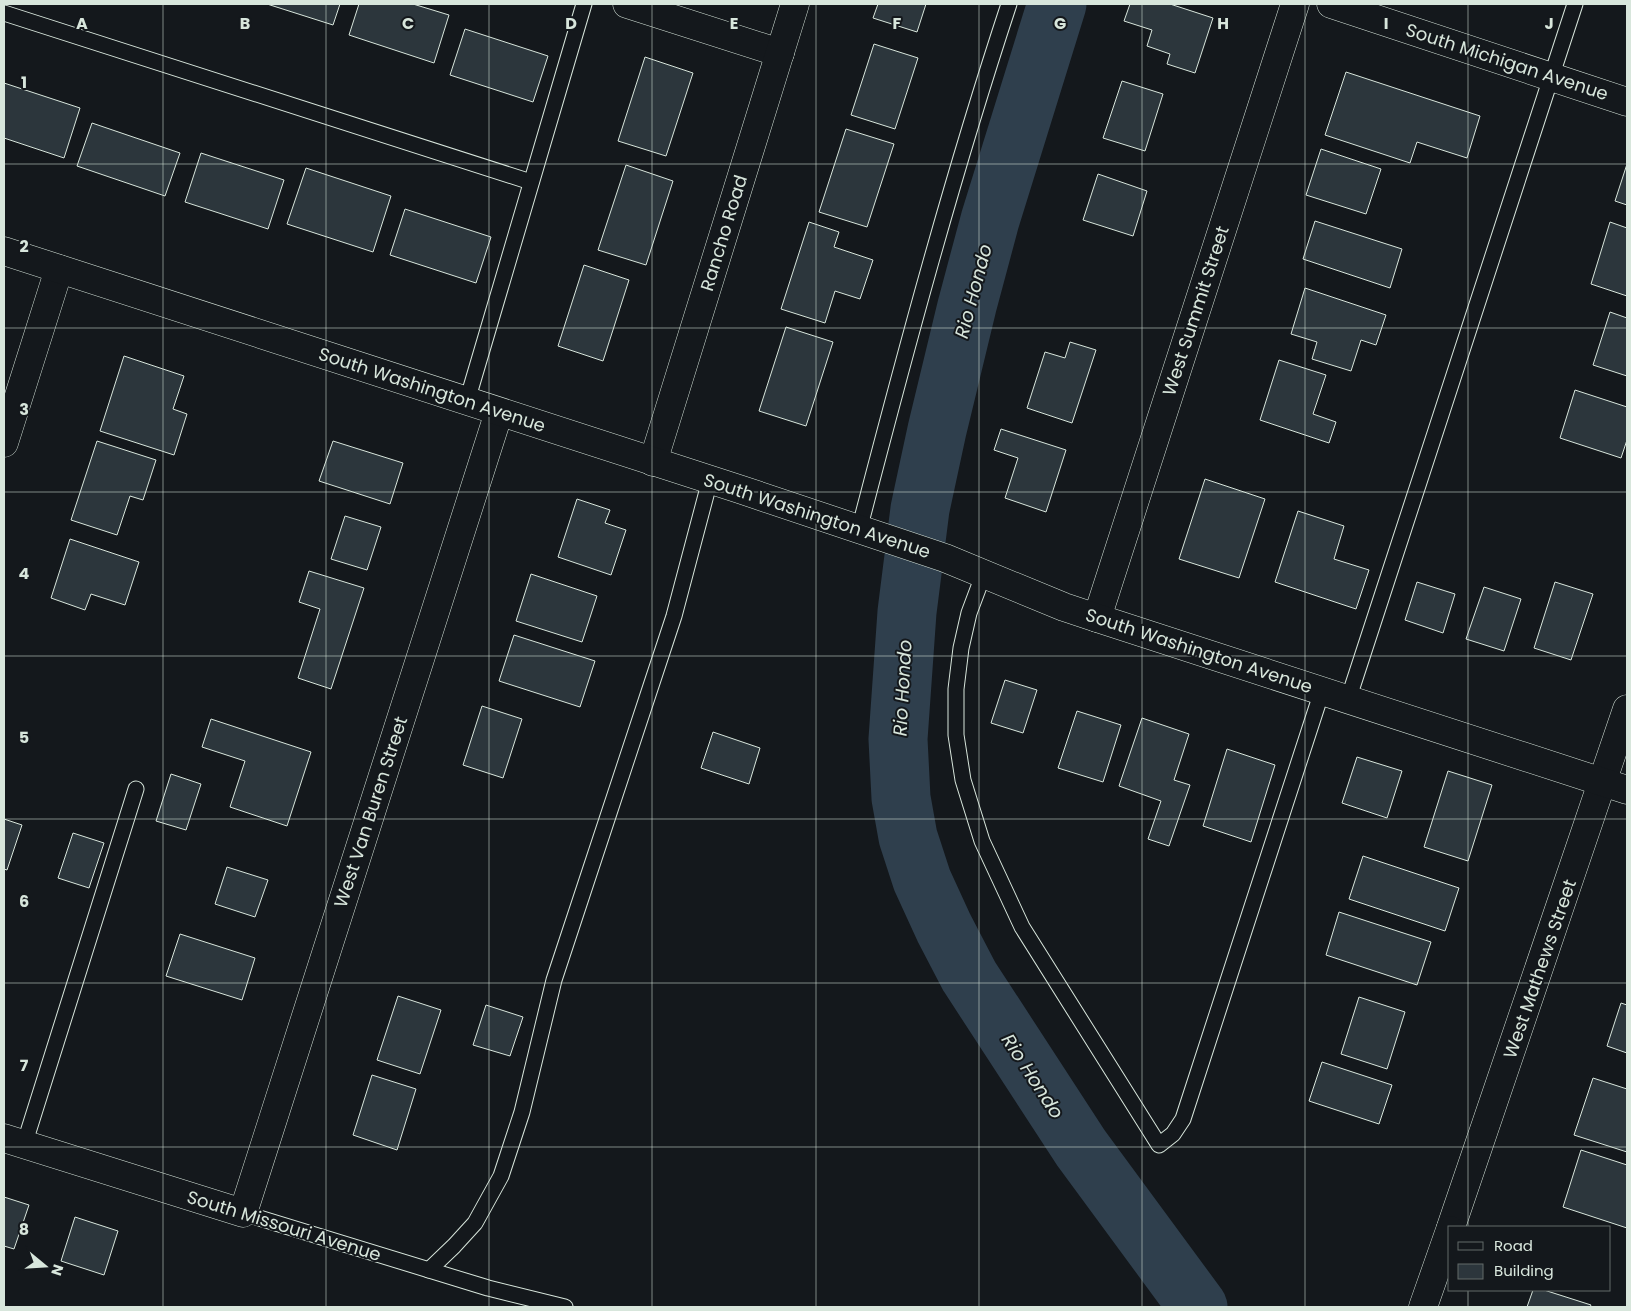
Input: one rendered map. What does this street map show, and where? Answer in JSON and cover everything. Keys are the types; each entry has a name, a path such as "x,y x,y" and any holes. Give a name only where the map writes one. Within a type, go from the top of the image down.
{"street":[{"path":"627,4 780,53"},
{"name":"Rancho Road","path":"653,462 795,4"},
{"name":"West Summit Street","path":"1097,618 1295,4"},
{"name":"South Michigan Avenue","path":"1331,4 1627,102"},
{"name":"South Washington Avenue","path":"4,251 891,540 984,573 1064,607 1615,786"},
{"path":"4,443 59,269"},
{"name":"West Van Buren Street","path":"243,1213 499,412"},
{"name":"West Mathews Street","path":"1451,1226 1615,786 1627,709"},
{"name":"South Missouri Avenue","path":"14,1142 243,1213"},
{"name":"West Mathews Street","path":"1423,1307 1448,1235"}],"lane":[{"path":"467,401 584,4"},
{"path":"859,530 884,433 974,110 1008,4"},
{"path":"1348,700 1575,4"},
{"path":"4,13 531,182"},
{"path":"429,1270 475,1223 501,1176 522,1112 554,980 674,616 710,480"},
{"path":"984,573 969,613 961,648 956,689 956,735 963,780 982,841 1022,927 1159,1145 1173,1134 1184,1120 1322,691"},
{"path":"14,1142 136,789"},
{"name":"South Missouri Avenue","path":"243,1213 488,1288 565,1307"}],"building":[{"path":"267,4 340,4 333,25"},
{"path":"359,4 413,4 449,15 434,63 349,35"},
{"path":"878,4 926,4 917,32 873,18"},
{"path":"1130,4 1170,4 1213,18 1195,73 1167,64 1170,54 1147,46 1152,30 1124,21"},
{"path":"465,29 548,56 533,102 450,75"},
{"path":"874,44 918,58 895,129 851,115"},
{"path":"645,57 693,73 666,156 618,141"},
{"path":"1346,72 1480,116 1467,158 1417,142 1410,163 1325,135"},
{"path":"1122,81 1163,94 1145,151 1103,138"},
{"path":"4,83 80,108 64,158 4,138"},
{"path":"92,123 180,153 165,196 77,166"},
{"path":"846,129 894,144 867,227 819,212"},
{"path":"1321,149 1381,169 1366,214 1306,195"},
{"path":"201,153 284,180 268,229 185,202"},
{"path":"1627,164 1627,205 1615,201"},
{"path":"626,165 673,181 646,265 598,250"},
{"path":"306,168 391,196 373,252 287,224"},
{"path":"1098,174 1147,191 1133,236 1083,220"},
{"path":"405,209 491,237 476,283 390,255"},
{"path":"1315,221 1402,249 1390,288 1303,259"},
{"path":"809,222 839,232 834,247 873,260 860,299 835,291 825,323 781,309"},
{"path":"1610,222 1627,228 1627,296 1591,284"},
{"path":"584,265 629,280 603,361 558,346"},
{"path":"1305,288 1386,315 1376,345 1361,340 1351,371 1312,359 1317,342 1291,334"},
{"path":"1610,312 1627,318 1627,376 1593,365"},
{"path":"786,327 833,342 806,426 759,411"},
{"path":"1070,342 1096,350 1072,423 1027,408 1045,352 1065,358"},
{"path":"124,356 184,376 173,409 187,414 174,455 100,431"},
{"path":"1279,360 1326,375 1313,414 1336,422 1329,443 1260,420"},
{"path":"1575,390 1627,407 1627,440 1621,458 1560,438"},
{"path":"1001,429 1066,450 1046,512 1005,498 1018,458 994,450"},
{"path":"97,441 156,460 143,500 130,496 117,535 71,520"},
{"path":"333,441 403,463 390,504 319,481"},
{"path":"1205,479 1265,499 1239,578 1179,559"},
{"path":"577,499 610,510 605,523 626,530 611,575 558,557"},
{"path":"1298,511 1344,526 1334,559 1369,570 1356,609 1275,582"},
{"path":"345,516 381,527 367,570 331,559"},
{"path":"70,539 139,562 125,605 91,594 85,610 51,598"},
{"path":"309,571 364,588 331,689 298,678 320,609 299,602"},
{"path":"531,574 597,596 582,642 516,621"},
{"path":"1417,582 1455,594 1443,633 1405,620"},
{"path":"1555,582 1593,594 1571,660 1534,648"},
{"path":"1484,587 1521,599 1504,651 1466,639"},
{"path":"514,635 595,661 580,707 499,681"},
{"path":"1005,680 1037,690 1023,733 991,723"},
{"path":"482,706 522,719 503,778 463,765"},
{"path":"1077,711 1121,725 1103,782 1058,768"},
{"path":"1142,718 1189,734 1174,780 1190,785 1169,846 1148,839 1161,801 1119,786"},
{"path":"211,719 311,752 287,826 230,807 245,761 202,747"},
{"path":"713,732 760,748 749,784 701,768"},
{"path":"1227,749 1275,765 1251,842 1203,826"},
{"path":"1357,757 1402,771 1387,818 1342,803"},
{"path":"1448,771 1492,785 1468,861 1424,847"},
{"path":"171,774 201,784 186,830 156,821"},
{"path":"4,819 22,825 7,870 4,869"},
{"path":"73,833 104,843 89,888 58,878"},
{"path":"1363,856 1459,888 1445,931 1349,899"},
{"path":"227,867 268,880 255,917 215,904"},
{"path":"1339,912 1431,942 1417,985 1326,955"},
{"path":"180,934 255,958 242,1000 166,976"},
{"path":"398,996 441,1010 420,1074 377,1060"},
{"path":"1359,997 1405,1012 1387,1069 1341,1054"},
{"path":"1621,1003 1627,1005 1627,1053 1607,1046"},
{"path":"486,1005 523,1017 510,1056 473,1045"},
{"path":"1322,1062 1392,1085 1379,1124 1309,1101"},
{"path":"372,1075 416,1089 397,1150 353,1135"},
{"path":"1593,1078 1627,1089 1627,1152 1574,1135"},
{"path":"1581,1150 1627,1165 1627,1228 1563,1207"},
{"path":"4,1197 29,1205 14,1249 4,1246"},
{"path":"75,1217 118,1231 104,1275 61,1261"},
{"path":"1533,1291 1547,1291 1591,1305 1590,1307 1527,1307"}],"waterway":[{"name":"Rio Hondo","path":"1057,4 990,220 967,306 920,509 907,612 898,739 901,798 908,837 922,880 969,976 1081,1148 1198,1307"}]}
